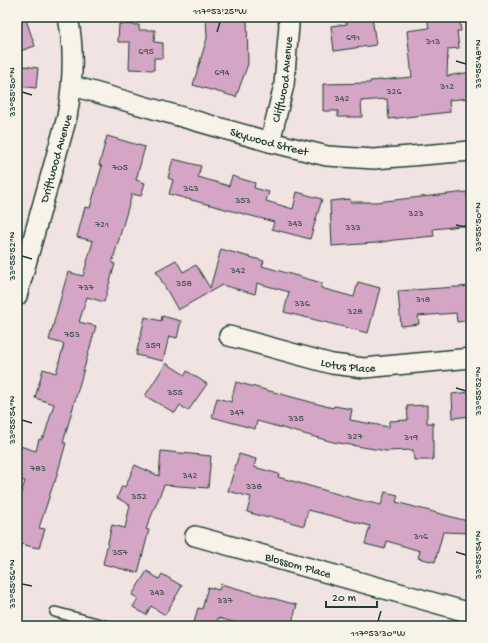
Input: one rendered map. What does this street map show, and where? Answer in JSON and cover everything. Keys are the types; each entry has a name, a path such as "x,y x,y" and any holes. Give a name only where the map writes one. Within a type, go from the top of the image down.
{"street":[{"name":"Driftwood Avenue","path":"17,296 67,117 72,86 72,38 68,17"},
{"name":"Cliffwood Avenue","path":"270,142 284,85 289,25 288,17"},
{"name":"Skywood Street","path":"72,86 270,142 327,156 374,159 471,151"},
{"name":"Lotus Place","path":"229,336 332,364 364,368 471,358"},
{"name":"Blossom Place","path":"195,536 471,613"}],"lane":[{"path":"55,612 108,626"}],"building":[{"path":"17,17 25,17 35,46 17,52"},
{"path":"206,17 247,17 248,64 236,97 193,85 207,38"},
{"path":"346,17 372,17 376,45 334,51 331,26 347,24"},
{"path":"427,17 459,17 461,31 457,31 459,48 448,49 447,76 471,72 471,98 449,100 450,112 389,119 387,99 361,101 362,117 338,117 338,111 323,111 323,84 370,83 370,81 412,77 407,31 429,28"},
{"path":"119,24 139,25 139,30 155,30 154,42 163,43 163,58 154,58 154,70 129,69 130,42 118,42"},
{"path":"17,65 38,68 36,88 17,86"},
{"path":"107,136 145,147 136,180 145,183 141,196 132,194 112,263 115,264 104,302 87,297 79,322 96,326 63,443 66,443 55,482 39,528 45,529 39,548 33,547 17,543 17,506 25,481 17,479 17,457 20,446 36,451 39,439 41,440 42,437 44,437 54,404 35,398 43,369 56,373 64,344 49,340 68,272 83,276 93,241 77,237 85,207 90,208 102,166 99,165"},
{"path":"173,159 201,166 198,177 229,186 232,176 255,183 254,188 269,192 266,201 293,209 297,192 322,199 310,239 272,229 274,222 169,194 173,180 168,178"},
{"path":"467,192 467,197 471,197 471,225 433,229 434,236 376,243 332,246 330,201 350,199 350,202 376,202"},
{"path":"221,249 264,261 262,266 322,283 321,288 354,297 358,282 380,288 368,333 284,312 289,292 257,283 255,294 222,285 178,310 156,271 176,260 183,272 196,265 210,288"},
{"path":"471,286 471,320 457,322 456,313 418,316 419,324 401,326 398,291"},
{"path":"162,316 181,321 177,338 169,336 163,361 136,355 145,317 161,321"},
{"path":"166,363 185,375 187,371 207,384 188,411 180,405 175,413 145,396"},
{"path":"236,382 333,408 334,406 352,409 350,420 389,427 389,421 408,420 407,406 427,405 427,423 433,423 433,460 414,460 413,450 386,451 333,442 257,421 255,429 212,417 217,398 231,402"},
{"path":"471,392 471,416 453,418 452,394"},
{"path":"161,451 211,456 208,488 164,485 146,529 149,530 138,573 103,564 112,525 125,528 130,505 117,498 122,486 125,487 135,465 159,476"},
{"path":"239,454 256,459 254,467 279,474 278,477 355,499 381,505 385,492 398,495 396,502 471,522 471,533 443,532 435,562 418,558 420,551 387,541 385,549 365,544 370,526 308,510 304,526 269,516 268,518 247,512 251,497 228,491"},
{"path":"147,571 159,579 162,574 182,586 165,615 151,606 146,615 133,607 138,598 132,595"},
{"path":"221,584 297,605 291,626 249,626 218,618 215,626 207,626 194,622 198,608 202,609 208,587 219,590"}]}
